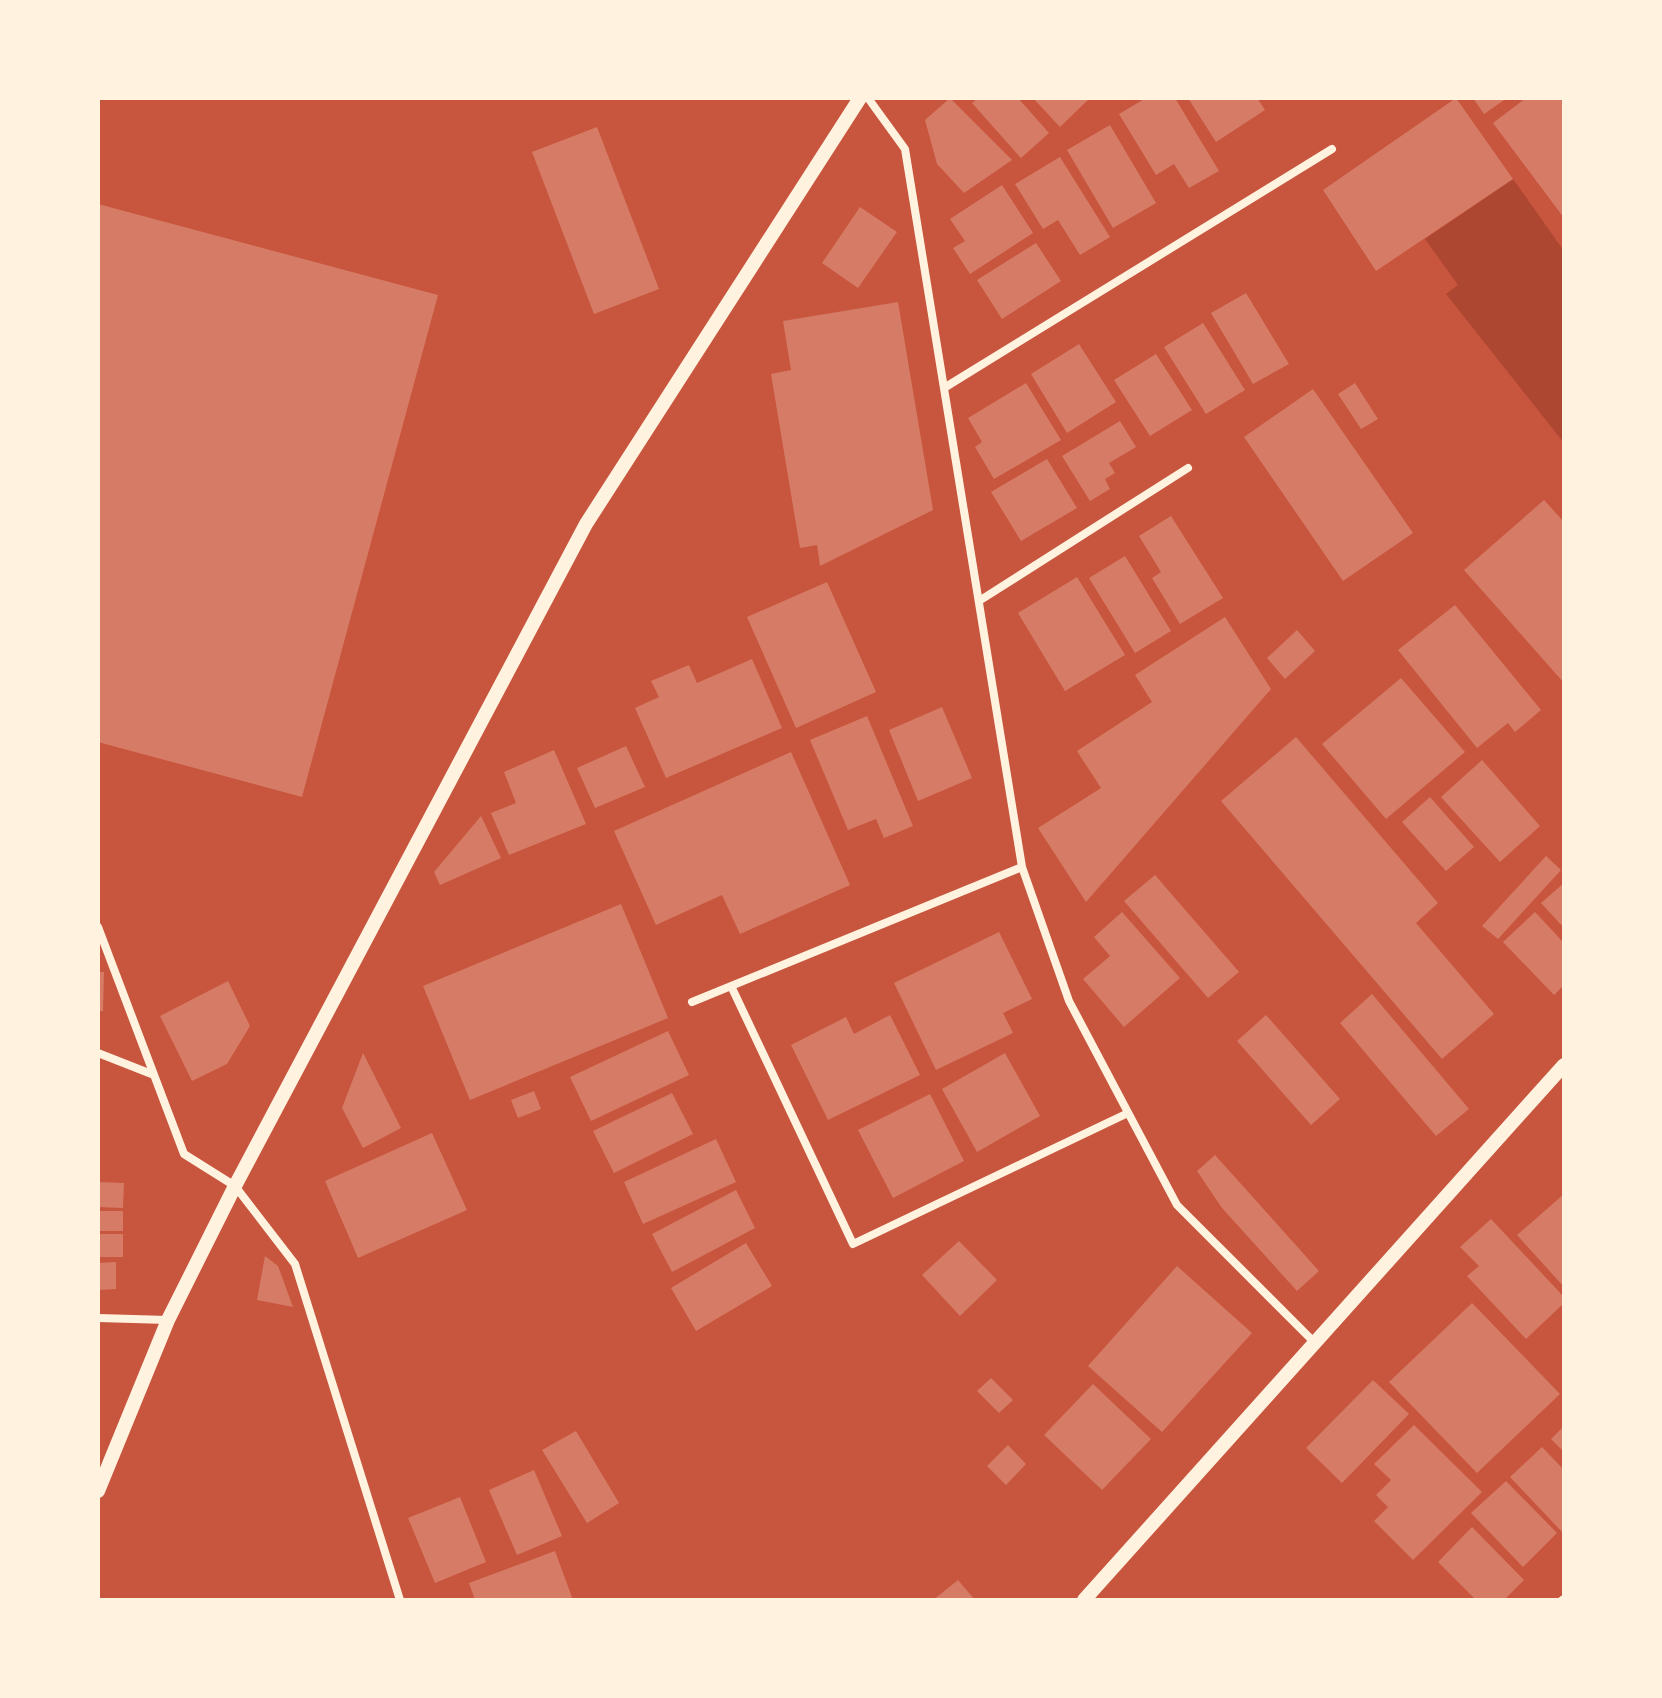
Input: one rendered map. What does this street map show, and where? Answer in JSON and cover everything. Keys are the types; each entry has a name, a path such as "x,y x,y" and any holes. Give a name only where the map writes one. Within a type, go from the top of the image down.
{"street":[{"path":"98,1491 168,1320 235,1186 338,985 586,524 860,98"},
{"path":"868,98 905,149 1022,867 1069,1001 1177,1205 1315,1343"},
{"path":"944,388 1332,149"},
{"path":"979,601 1188,468"},
{"path":"692,1002 1022,867"},
{"path":"98,927 184,1154 235,1186 295,1264 400,1600"},
{"path":"732,988 853,1244 1128,1113"},
{"path":"98,1053 154,1075"},
{"path":"1084,1600 1564,1065"},
{"path":"98,1318 168,1320"}],"shaded area":[{"path":"1513,179 1564,251 1564,443 1446,294 1458,285 1425,239"}],"building":[{"path":"950,98 1012,160 964,193 937,164 925,120"},
{"path":"978,98 1018,98 1049,133 1021,158 972,103"},
{"path":"1033,98 1090,98 1060,127"},
{"path":"1146,98 1175,98 1219,171 1189,188 1174,164 1156,175 1119,114"},
{"path":"1188,98 1257,98 1265,110 1216,142"},
{"path":"1456,98 1513,179 1376,271 1323,190"},
{"path":"1473,98 1507,98 1484,114"},
{"path":"1526,98 1564,98 1564,218 1493,123"},
{"path":"1110,125 1156,203 1113,228 1067,150"},
{"path":"597,127 659,289 594,314 532,152"},
{"path":"1060,157 1110,237 1080,255 1058,220 1043,229 1015,184"},
{"path":"1002,185 1033,233 970,274 953,248 965,241 950,219"},
{"path":"98,204 438,295 302,797 98,742"},
{"path":"860,207 897,232 858,288 822,263"},
{"path":"1036,243 1061,281 1002,319 977,280"},
{"path":"1246,293 1289,364 1253,384 1211,313"},
{"path":"898,302 933,510 820,566 817,545 800,548 771,374 791,370 783,321"},
{"path":"1203,323 1245,390 1206,414 1164,347"},
{"path":"1079,344 1116,402 1067,433 1031,374"},
{"path":"1156,354 1192,410 1150,436 1114,380"},
{"path":"1026,383 1061,440 994,479 975,447 982,442 968,418"},
{"path":"1355,383 1378,419 1361,429 1338,394"},
{"path":"1313,389 1413,533 1343,581 1244,437"},
{"path":"1120,421 1136,447 1109,463 1115,473 1105,479 1110,489 1090,501 1062,456"},
{"path":"1047,459 1077,508 1021,541 991,492"},
{"path":"1544,500 1564,522 1564,683 1464,570"},
{"path":"1171,516 1223,598 1180,624 1152,578 1161,572 1139,536"},
{"path":"1125,556 1171,631 1135,653 1089,578"},
{"path":"1077,577 1125,655 1065,691 1018,613"},
{"path":"827,582 876,692 796,728 747,617"},
{"path":"1455,605 1541,710 1515,732 1508,723 1477,748 1398,650"},
{"path":"1225,617 1271,689 1086,902 1038,828 1101,788 1077,751 1152,702 1135,675"},
{"path":"1297,630 1315,651 1285,679 1267,658"},
{"path":"752,659 782,728 666,778 635,708 659,697 651,681 689,665 697,683"},
{"path":"1401,678 1465,752 1386,819 1322,744"},
{"path":"942,707 972,778 918,801 889,730"},
{"path":"867,716 913,826 884,838 876,819 848,830 810,740"},
{"path":"1296,737 1438,903 1416,923 1494,1014 1442,1059 1221,801"},
{"path":"626,746 645,787 595,808 577,768"},
{"path":"554,750 586,824 509,855 491,813 516,803 504,772"},
{"path":"791,752 850,885 740,934 722,895 656,925 614,831"},
{"path":"1482,760 1540,826 1500,862 1441,797"},
{"path":"1430,797 1474,847 1446,871 1402,822"},
{"path":"481,816 501,858 440,885 434,872"},
{"path":"1546,856 1561,870 1498,939 1482,926"},
{"path":"1155,875 1239,972 1208,998 1124,901"},
{"path":"1564,883 1564,928 1541,903"},
{"path":"621,904 668,1018 470,1100 423,986"},
{"path":"1122,912 1180,978 1124,1027 1083,979 1110,956 1094,937"},
{"path":"1535,912 1564,943 1564,985 1554,995 1503,942"},
{"path":"999,932 1032,999 1003,1013 1013,1033 936,1070 894,983"},
{"path":"98,972 104,972 103,1011 98,1011"},
{"path":"228,981 250,1026 227,1064 192,1081 160,1016"},
{"path":"1372,994 1469,1109 1436,1136 1340,1023"},
{"path":"890,1015 920,1075 828,1120 791,1045 846,1017 854,1034"},
{"path":"1266,1015 1340,1099 1311,1125 1237,1041"},
{"path":"668,1031 689,1075 591,1121 570,1077"},
{"path":"363,1053 401,1128 363,1148 342,1108"},
{"path":"1005,1053 1040,1116 977,1152 942,1089"},
{"path":"534,1091 541,1109 518,1118 511,1100"},
{"path":"672,1093 693,1134 614,1173 593,1131"},
{"path":"930,1094 964,1161 893,1198 858,1130"},
{"path":"432,1133 467,1210 358,1258 325,1181"},
{"path":"716,1139 736,1182 643,1224 624,1182"},
{"path":"1215,1155 1319,1271 1297,1291 1222,1208 1197,1171"},
{"path":"98,1182 124,1183 123,1208 98,1207"},
{"path":"736,1190 755,1228 672,1272 652,1234"},
{"path":"1564,1194 1564,1287 1517,1235"},
{"path":"98,1211 123,1211 123,1231 98,1231"},
{"path":"1491,1219 1564,1297 1564,1303 1526,1339 1467,1276 1479,1266 1460,1247"},
{"path":"98,1234 123,1234 123,1257 98,1257"},
{"path":"959,1241 997,1280 960,1316 922,1275"},
{"path":"746,1243 772,1286 696,1331 671,1288"},
{"path":"265,1256 278,1266 293,1307 257,1300"},
{"path":"116,1262 116,1289 98,1290 98,1263"},
{"path":"1177,1266 1252,1333 1162,1432 1088,1366"},
{"path":"1472,1303 1560,1394 1477,1473 1389,1382"},
{"path":"991,1378 1013,1400 999,1413 977,1391"},
{"path":"1373,1380 1409,1414 1342,1483 1306,1448"},
{"path":"1093,1384 1151,1439 1102,1490 1044,1435"},
{"path":"1414,1425 1482,1492 1413,1560 1374,1521 1388,1507 1376,1495 1391,1480 1374,1464"},
{"path":"1564,1426 1564,1452 1551,1439"},
{"path":"576,1431 619,1503 587,1523 542,1450"},
{"path":"1008,1445 1026,1464 1006,1485 987,1466"},
{"path":"1542,1447 1564,1470 1564,1534 1510,1477"},
{"path":"534,1470 562,1536 517,1555 489,1490"},
{"path":"1506,1481 1557,1533 1523,1567 1471,1513"},
{"path":"460,1497 486,1562 435,1583 408,1518"},
{"path":"1472,1527 1524,1580 1504,1600 1476,1600 1438,1562"},
{"path":"555,1551 573,1600 475,1600 469,1583"},
{"path":"958,1580 975,1600 933,1600"}]}
